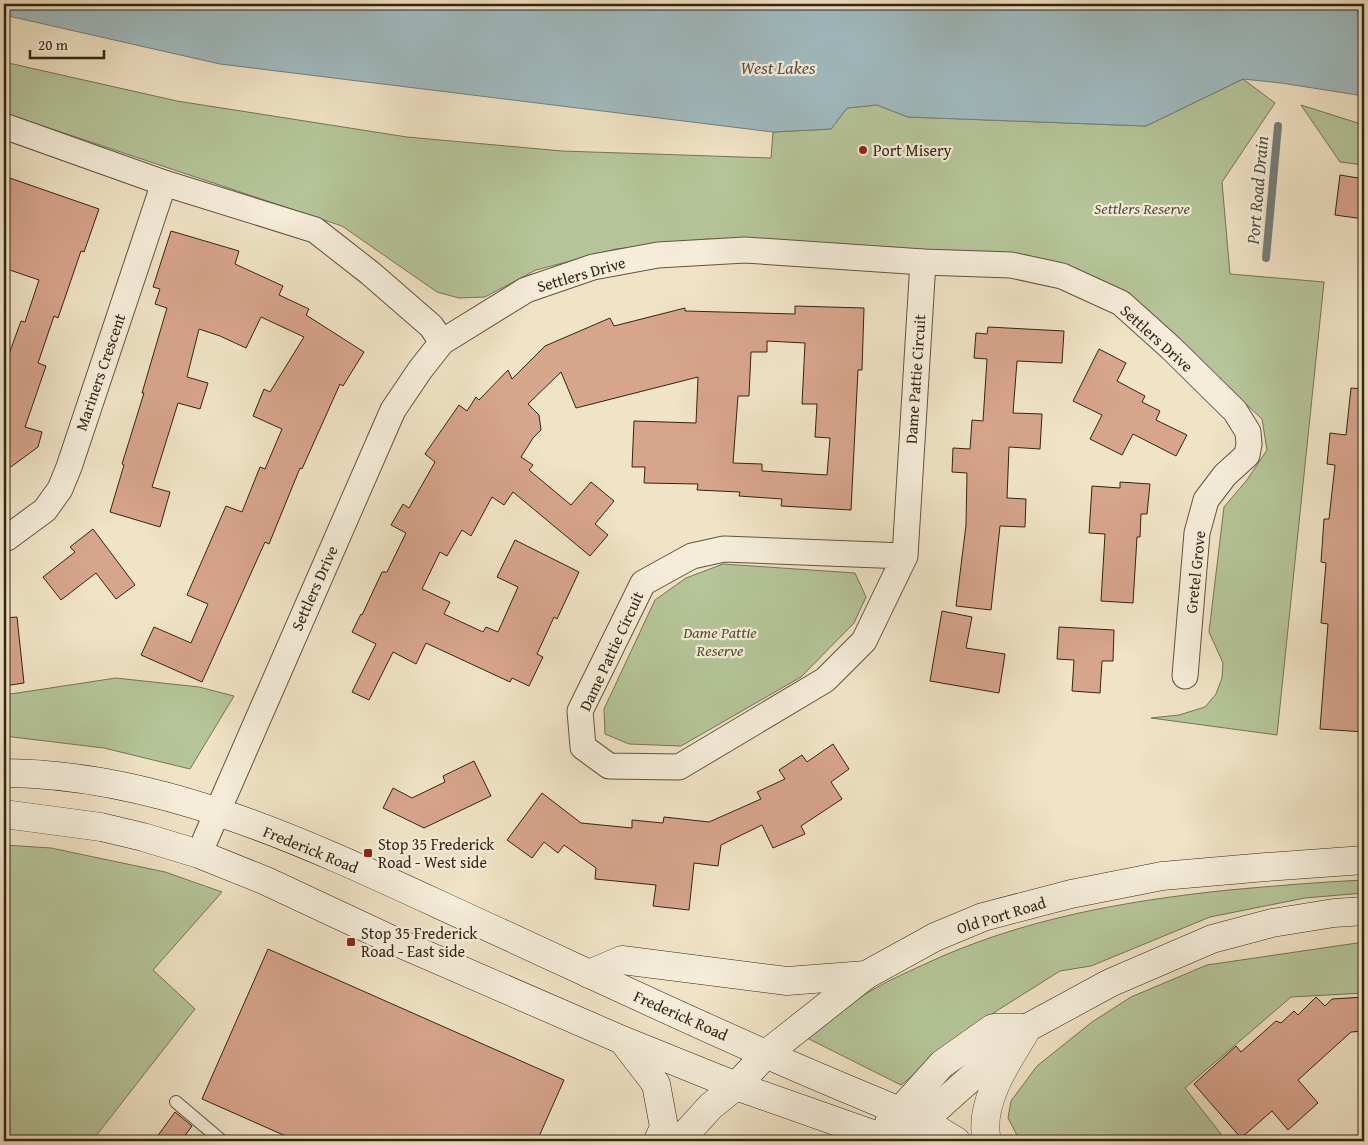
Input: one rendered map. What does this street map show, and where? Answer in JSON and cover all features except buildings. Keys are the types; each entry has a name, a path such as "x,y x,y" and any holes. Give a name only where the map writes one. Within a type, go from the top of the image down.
{"main road":[{"name":"Frederick Road","path":"4,773 63,776 152,793 217,812 286,838 355,867 766,1054 910,1124 956,1141"},
{"path":"4,814 101,827 143,837 199,854 622,1040 736,1086 884,1139 910,1124 942,1064 994,1028 1027,1028 1110,983 1212,939 1272,923 1334,912 1364,910"},
{"name":"Old Port Road","path":"679,1141 711,1106 736,1086 766,1054 866,975 935,937 982,917 1070,894 1162,876 1364,860"},
{"path":"590,974 622,960 787,981 866,975"},
{"path":"987,1141 984,1131 996,1081 1027,1028"},
{"path":"622,1040 656,1084 664,1127 658,1141"}],"street":[{"path":"4,126 164,183 315,230 370,273 431,326 442,342"},
{"name":"Mariners Crescent","path":"4,539 45,510 60,489 164,183"},
{"name":"Settlers Drive","path":"199,854 393,410 442,342 526,290 594,267 658,255 745,250 923,262 1011,264 1062,276 1120,303 1171,348 1235,411 1248,432 1249,444 1247,455"},
{"name":"Dame Pattie Circuit","path":"904,556 724,549 692,556 643,583 580,711 583,747 609,766 679,767 825,680 864,641 904,556 923,262"},
{"name":"Gretel Grove","path":"1185,676 1197,533 1206,500 1225,475 1247,455"}],"lane":[{"path":"176,1102 222,1141"}],"green space":[{"name":"Settlers Reserve","path":"4,62 177,101 407,137 562,151 771,158 773,132 831,129 847,108 877,105 908,117 1146,126 1243,79 1275,103 1222,182 1230,274 1324,282 1277,735 1151,718 1179,715 1205,707 1216,694 1222,678 1223,663 1209,632 1224,507 1247,480 1267,450 1262,419 1139,304 1100,279 1027,255 707,239 616,249 536,270 485,297 459,298 437,292 342,226 4,113"},
{"path":"1301,105 1364,125 1364,165 1340,162"},
{"name":"Dame Pattie Reserve","path":"723,564 855,573 866,597 854,623 801,677 681,746 629,744 605,734 604,709 655,600 686,578"},
{"path":"116,678 199,687 234,696 190,769 104,748 4,736 4,695"},
{"path":"4,845 51,848 165,872 222,892 153,970 195,1009 92,1141 4,1141"},
{"path":"1364,880 1364,893 1305,898 1210,917 1091,966 1060,971 998,1010 901,1085 807,1038 851,1004 891,980 961,948 1036,924 1112,906 1190,894"},
{"path":"1364,942 1364,993 1291,997 1185,1088 1221,1134 1213,1141 1020,1141 1008,1118 1011,1101 1037,1066 1092,1022 1131,997 1207,965"}],"water":[{"name":"West Lakes","path":"4,4 1364,4 1364,96 1243,79 1146,126 908,117 877,105 847,108 831,129 773,132 220,64 4,15"}],"waterway":[{"name":"Port Road Drain","path":"1266,258 1278,126"}],"place":[{"name":"Port Misery","path":"863,150"},
{"name":"Stop 35 Frederick Road - West side","path":"368,853"},
{"name":"Stop 35 Frederick Road - East side","path":"351,942"}]}
